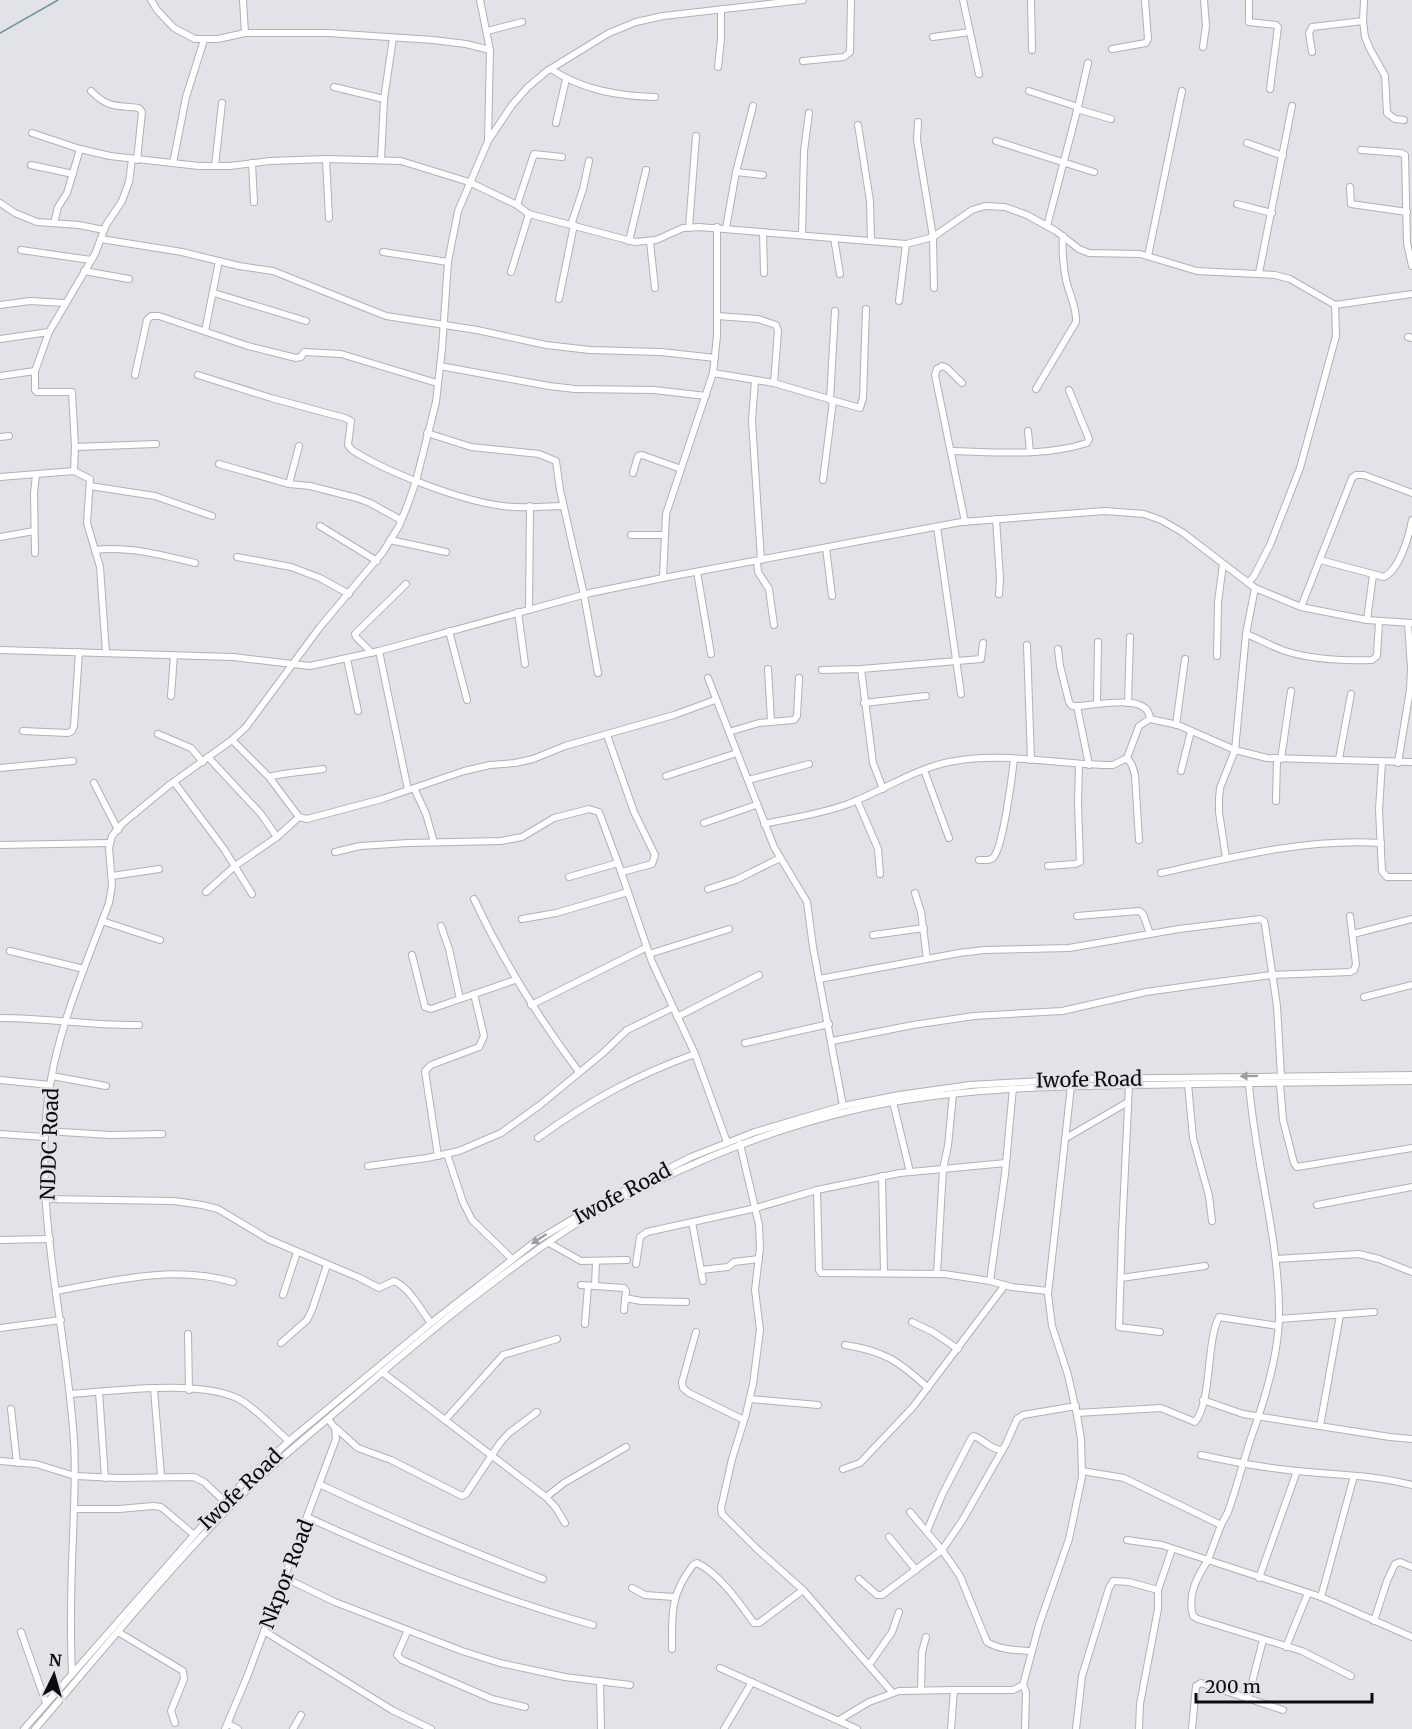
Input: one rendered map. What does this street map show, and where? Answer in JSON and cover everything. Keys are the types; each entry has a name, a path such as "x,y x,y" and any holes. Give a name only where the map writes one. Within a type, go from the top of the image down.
{"street":[{"path":"151,0 174,28 195,39 218,39 245,33 328,33 466,44 490,50"},
{"path":"243,0 245,33"},
{"path":"480,0 490,50 488,141"},
{"path":"0,845 110,843 112,836 118,830 174,782 232,740 246,727 290,665 376,561 401,520 416,480 436,402 448,262 458,211 488,141 512,105 528,87 551,69 609,33 636,22 663,16 803,0"},
{"path":"803,61 844,57 850,52 851,0"},
{"path":"963,0 979,74"},
{"path":"1031,0 1032,50"},
{"path":"1112,49 1146,43 1148,39 1145,0"},
{"path":"1203,47 1206,26 1204,0"},
{"path":"1248,0 1249,22 1278,27 1270,89"},
{"path":"1364,0 1363,21 1370,49 1385,76 1386,113 1395,119 1404,120"},
{"path":"718,67 721,9"},
{"path":"1312,52 1310,28 1363,21"},
{"path":"487,31 522,22"},
{"path":"933,37 970,32"},
{"path":"381,159 384,99 393,38"},
{"path":"173,163 186,97 204,40"},
{"path":"1047,226 1088,63"},
{"path":"551,69 566,79 602,92 655,97"},
{"path":"556,123 566,79"},
{"path":"334,87 384,99"},
{"path":"74,471 72,392 38,392 35,371 49,332 122,201 135,160 142,112 139,108 114,106 102,102 91,91"},
{"path":"1029,91 1111,118"},
{"path":"1148,256 1182,91"},
{"path":"215,166 222,103"},
{"path":"726,228 736,172 753,106"},
{"path":"1259,273 1292,106"},
{"path":"802,235 803,169 809,113"},
{"path":"918,122 918,150 933,237 934,288"},
{"path":"858,125 870,201 871,242"},
{"path":"32,133 80,149 135,160 173,163 215,166 326,159 402,161 469,182 529,213 629,241 650,242 689,228 717,227 906,244 933,237 972,210 985,206 1005,207 1027,215 1063,236 1079,249 1089,253 1148,256 1197,271 1259,273 1290,279 1335,304 1412,294"},
{"path":"689,228 696,136"},
{"path":"996,141 1094,172"},
{"path":"1246,143 1283,156"},
{"path":"54,224 58,207 67,193 80,149"},
{"path":"1361,150 1398,152 1405,155 1407,243 1412,266"},
{"path":"517,205 534,154 562,157"},
{"path":"326,159 329,218"},
{"path":"559,299 572,225 589,161"},
{"path":"252,163 254,202"},
{"path":"31,165 73,174"},
{"path":"629,241 646,170"},
{"path":"736,172 763,175"},
{"path":"1350,187 1351,204 1407,212"},
{"path":"0,203 15,213 36,222 78,225 104,230"},
{"path":"1237,204 1272,213"},
{"path":"511,272 529,213"},
{"path":"663,578 666,514 713,373 717,316 717,227"},
{"path":"763,232 764,273"},
{"path":"1036,389 1076,322 1066,279 1063,236"},
{"path":"834,238 840,274"},
{"path":"101,239 182,252 273,271 386,316 590,351 661,351 715,358"},
{"path":"650,242 655,288"},
{"path":"899,301 906,244"},
{"path":"21,250 91,260"},
{"path":"383,252 448,262"},
{"path":"205,331 219,261"},
{"path":"84,271 129,279"},
{"path":"214,293 306,321"},
{"path":"0,305 30,301 65,303"},
{"path":"1248,583 1270,545 1300,468 1336,336 1335,304"},
{"path":"713,373 774,383 860,408 867,309"},
{"path":"823,480 832,401 835,311"},
{"path":"135,375 147,320 151,316 159,316 248,346 296,358 301,357 304,352 341,354 437,383"},
{"path":"717,316 758,319 771,321 776,325 778,331 774,383"},
{"path":"0,339 49,332"},
{"path":"440,366 558,387 654,390 706,396"},
{"path":"962,382 947,368 942,366 937,369 935,375 965,522"},
{"path":"0,376 35,371"},
{"path":"198,375 345,418 351,421 348,445 352,450 416,480 504,506 563,506"},
{"path":"755,380 752,421 758,572 769,589 774,625"},
{"path":"951,451 1030,452 1075,447 1087,443 1089,439 1069,390"},
{"path":"1028,430 1030,452"},
{"path":"427,433 471,447 531,453 556,461 563,506 584,595 598,673"},
{"path":"0,437 9,436"},
{"path":"75,447 156,444"},
{"path":"290,484 299,446"},
{"path":"633,473 638,456 642,455 681,469"},
{"path":"219,464 290,484 310,486 357,498 401,520"},
{"path":"0,477 74,471 90,479 87,523 100,567 105,653"},
{"path":"35,553 36,475"},
{"path":"1301,607 1352,478 1356,475 1364,475 1412,493"},
{"path":"90,486 155,496 212,516"},
{"path":"529,610 530,506"},
{"path":"0,650 233,657 310,666 375,652 584,595 937,527 996,519 1105,511 1144,514 1182,532 1255,588 1301,607 1367,620 1410,623 1410,690 1398,762"},
{"path":"996,519 999,594"},
{"path":"1320,560 1384,577 1392,571 1406,543 1412,520"},
{"path":"320,526 376,561"},
{"path":"937,527 961,694"},
{"path":"0,537 34,531"},
{"path":"632,535 664,535"},
{"path":"390,540 446,552"},
{"path":"826,548 832,596"},
{"path":"95,550 125,550 195,563"},
{"path":"237,557 291,567 320,578 349,594"},
{"path":"1217,656 1218,602 1223,564"},
{"path":"698,572 711,654"},
{"path":"1367,620 1373,575"},
{"path":"406,584 355,634 375,652 411,789 426,814 434,842"},
{"path":"1226,858 1219,812 1220,788 1235,750 1246,634 1255,588"},
{"path":"518,612 525,664"},
{"path":"1246,634 1285,651 1304,656 1346,661 1372,660 1377,656 1379,621"},
{"path":"449,632 467,700"},
{"path":"1128,703 1130,637"},
{"path":"1097,702 1098,642"},
{"path":"822,670 981,659 983,643"},
{"path":"1027,645 1031,760"},
{"path":"1058,650 1069,702 1072,706 1112,701 1128,703 1146,709 1150,714 1150,719"},
{"path":"23,731 68,733 72,731 79,652"},
{"path":"171,696 174,655"},
{"path":"347,659 358,711"},
{"path":"1176,725 1185,659"},
{"path":"768,669 771,721"},
{"path":"861,669 873,763 883,789"},
{"path":"708,678 764,824 780,858 807,902 843,1106"},
{"path":"729,732 771,721 794,720 799,678"},
{"path":"1276,801 1279,759 1291,691"},
{"path":"1339,759 1351,694"},
{"path":"864,703 926,696"},
{"path":"206,891 234,866 278,837 299,817 316,818 382,799 464,771 533,759 565,746 674,715 715,699"},
{"path":"1077,706 1089,765"},
{"path":"764,824 828,811 948,762 1014,759 1113,765 1127,758 1139,726 1150,719 1176,725 1252,756 1279,759 1412,762"},
{"path":"1181,771 1191,731"},
{"path":"158,734 191,748 206,759 261,814 278,837"},
{"path":"607,735 634,812 655,855 652,864 622,872"},
{"path":"232,740 269,777 299,817"},
{"path":"666,777 737,753"},
{"path":"1127,758 1135,775 1139,840"},
{"path":"979,860 989,860 994,857 997,850 1009,799 1014,759"},
{"path":"0,768 73,761"},
{"path":"1382,762 1379,810 1383,875 1393,878 1412,877"},
{"path":"748,780 809,764"},
{"path":"1048,866 1080,862 1079,764"},
{"path":"269,777 289,772 323,769"},
{"path":"924,770 949,838"},
{"path":"174,782 252,894"},
{"path":"94,783 118,830"},
{"path":"857,800 878,849 880,874"},
{"path":"704,823 756,805"},
{"path":"335,852 360,846 501,841 522,837 554,818 589,809 599,812 622,872 646,947 695,1054 727,1142"},
{"name":"NDDC Road","path":"72,1673 70,1632 75,1476 71,1394 46,1199 46,1134 50,1085 66,1022 109,903 112,876 110,843"},
{"path":"1161,873 1226,858 1330,843 1381,843"},
{"path":"708,889 736,880 780,858"},
{"path":"569,877 618,862"},
{"path":"112,876 159,869"},
{"path":"522,919 556,913 628,892"},
{"path":"915,893 924,928 927,959"},
{"path":"474,899 531,1005 579,1072"},
{"path":"1077,916 1139,912 1143,914 1150,934"},
{"path":"832,1041 974,1016 1062,1011 1146,992 1272,975 1350,972 1354,970 1356,964 1350,916"},
{"path":"819,979 984,950 1069,948 1260,919 1265,925 1280,1032 1281,1076"},
{"path":"1353,934 1412,919"},
{"path":"102,921 159,940"},
{"path":"441,926 449,949 460,999"},
{"path":"873,935 924,928"},
{"path":"649,954 729,929"},
{"path":"531,1005 646,947"},
{"path":"10,951 84,969"},
{"path":"412,955 425,1007 431,1009 516,980"},
{"path":"677,1017 759,975"},
{"path":"1364,997 1412,986"},
{"path":"438,1156 424,1071 431,1065 479,1047 483,1042 484,1036 474,994"},
{"path":"368,1166 447,1154 501,1133 540,1105 627,1029 672,1008"},
{"path":"2,1018 40,1018 99,1025 139,1025"},
{"path":"745,1043 829,1024"},
{"path":"538,1138 601,1095 695,1054"},
{"name":"Iwofe Road","path":"24,1729 193,1534 224,1501 290,1441 430,1323 512,1259 564,1224 633,1185 727,1142 794,1119 843,1106 900,1095 1076,1079 1412,1074"},
{"path":"52,1076 106,1086"},
{"path":"0,1080 50,1085"},
{"name":"Iwofe Road","path":"38,1728 118,1632 213,1525 277,1462 382,1372 516,1264 567,1229 615,1202 694,1163 740,1144 806,1123 893,1102 953,1094 971,1088 1412,1081"},
{"path":"1188,1084 1193,1138 1209,1196 1212,1221"},
{"path":"1249,1084 1276,1259 1278,1323 1267,1391 1260,1416 1228,1512 1191,1594 1190,1601 1193,1616 1309,1654 1351,1676"},
{"path":"1280,1084 1283,1120 1297,1167 1412,1148"},
{"path":"1129,1085 1119,1327 1160,1332"},
{"path":"1025,1729 1026,1692 1023,1685 1031,1651 1069,1539 1082,1471 1081,1439 1076,1409 1052,1326 1048,1291 1071,1086"},
{"path":"990,1281 1006,1163 1013,1088"},
{"path":"937,1274 943,1168 948,1146 953,1094"},
{"path":"893,1102 910,1172"},
{"path":"1066,1138 1128,1102"},
{"path":"0,1134 162,1134"},
{"path":"740,1144 759,1225 759,1258 755,1290 760,1330 750,1399 726,1485 721,1508 722,1514 803,1590 892,1692"},
{"path":"447,1154 472,1220 512,1259"},
{"path":"636,1264 642,1234 647,1232 756,1208 817,1190 882,1176 1006,1163"},
{"path":"882,1176 884,1273"},
{"path":"1317,1205 1412,1187"},
{"path":"817,1190 817,1245 821,1273 937,1274 1048,1291"},
{"path":"46,1199 174,1201 202,1204 218,1209 268,1239 379,1288 394,1281 399,1283 430,1323"},
{"path":"692,1222 703,1281"},
{"path":"0,1240 50,1239"},
{"path":"549,1243 575,1259 627,1260"},
{"path":"283,1295 297,1252"},
{"path":"1276,1259 1359,1254 1412,1272"},
{"path":"701,1270 728,1267 734,1262 759,1258"},
{"path":"585,1324 596,1261"},
{"path":"281,1343 307,1320 327,1265"},
{"path":"1121,1278 1205,1266"},
{"path":"57,1291 159,1273 185,1274 233,1282"},
{"path":"581,1285 624,1288 626,1291 624,1310"},
{"path":"843,1469 860,1463 867,1457 928,1388 1005,1285"},
{"path":"625,1298 641,1302 686,1302"},
{"path":"859,1579 879,1596 942,1550 962,1521 1017,1419 1023,1415 1076,1409 1161,1408 1195,1422 1203,1400 1219,1317 1278,1323 1374,1312"},
{"path":"1320,1426 1340,1315"},
{"path":"0,1329 61,1320"},
{"path":"912,1322 933,1332 958,1349"},
{"path":"696,1332 682,1382 683,1388 744,1420"},
{"path":"188,1334 189,1389"},
{"path":"445,1420 503,1355 557,1339"},
{"path":"844,1345 865,1348 901,1363 928,1388"},
{"path":"382,1372 546,1497 565,1523"},
{"path":"154,1389 161,1476"},
{"path":"71,1394 189,1389 230,1395 244,1402 290,1441"},
{"path":"99,1392 105,1478"},
{"path":"750,1399 818,1405"},
{"path":"1203,1400 1243,1414 1412,1439"},
{"path":"11,1409 17,1463"},
{"path":"328,1419 358,1448 391,1460 462,1496 466,1494 509,1432 537,1412"},
{"name":"Nkpor Road","path":"226,1726 336,1439 335,1428"},
{"path":"927,1531 942,1495 972,1437 979,1437 997,1450 1002,1450"},
{"path":"546,1497 564,1483 626,1447"},
{"path":"1201,1455 1243,1464 1376,1477 1412,1485"},
{"path":"0,1461 36,1464 75,1476 194,1477 204,1482 224,1501"},
{"path":"1082,1471 1124,1478 1221,1526"},
{"path":"1259,1578 1297,1471"},
{"path":"1321,1597 1354,1476"},
{"path":"319,1484 390,1518 543,1579"},
{"path":"74,1509 161,1507 193,1534"},
{"path":"910,1512 942,1550 960,1576 987,1641 1005,1649 1031,1651"},
{"path":"307,1517 459,1582 532,1608 593,1625"},
{"path":"206,1520 213,1525"},
{"path":"889,1537 916,1570"},
{"path":"1127,1540 1172,1549 1321,1597 1412,1637"},
{"path":"1139,1729 1140,1704 1158,1609 1158,1590 1172,1549"},
{"path":"1374,1621 1389,1575 1395,1564 1400,1562 1412,1567"},
{"path":"672,1649 674,1597 690,1569 697,1563 704,1566 731,1593 754,1623 765,1619 803,1590"},
{"path":"283,1577 335,1602 462,1651 500,1663 565,1677 630,1685"},
{"path":"1076,1729 1082,1676 1113,1581 1129,1582 1158,1590"},
{"path":"633,1588 645,1595 674,1597"},
{"path":"1286,1647 1308,1593"},
{"path":"869,1665 892,1632 899,1612"},
{"path":"408,1630 397,1654 402,1660 492,1699 525,1707"},
{"path":"264,1631 392,1710 431,1729"},
{"path":"21,1632 46,1703"},
{"path":"118,1632 183,1671 184,1678 171,1711 175,1723"},
{"path":"921,1689 922,1652 926,1637"},
{"path":"1248,1698 1263,1640"},
{"path":"720,1668 857,1729"},
{"path":"600,1681 601,1729"},
{"path":"724,1729 752,1683"},
{"path":"1192,1729 1196,1686 1199,1683 1283,1710"},
{"path":"839,1720 869,1702 892,1692 921,1689 1012,1690 1023,1685"},
{"path":"951,1729 954,1690"},
{"path":"293,1729 301,1715"},
{"path":"226,1726 238,1729"}],"waterway":[{"path":"0,33 58,0"}]}
